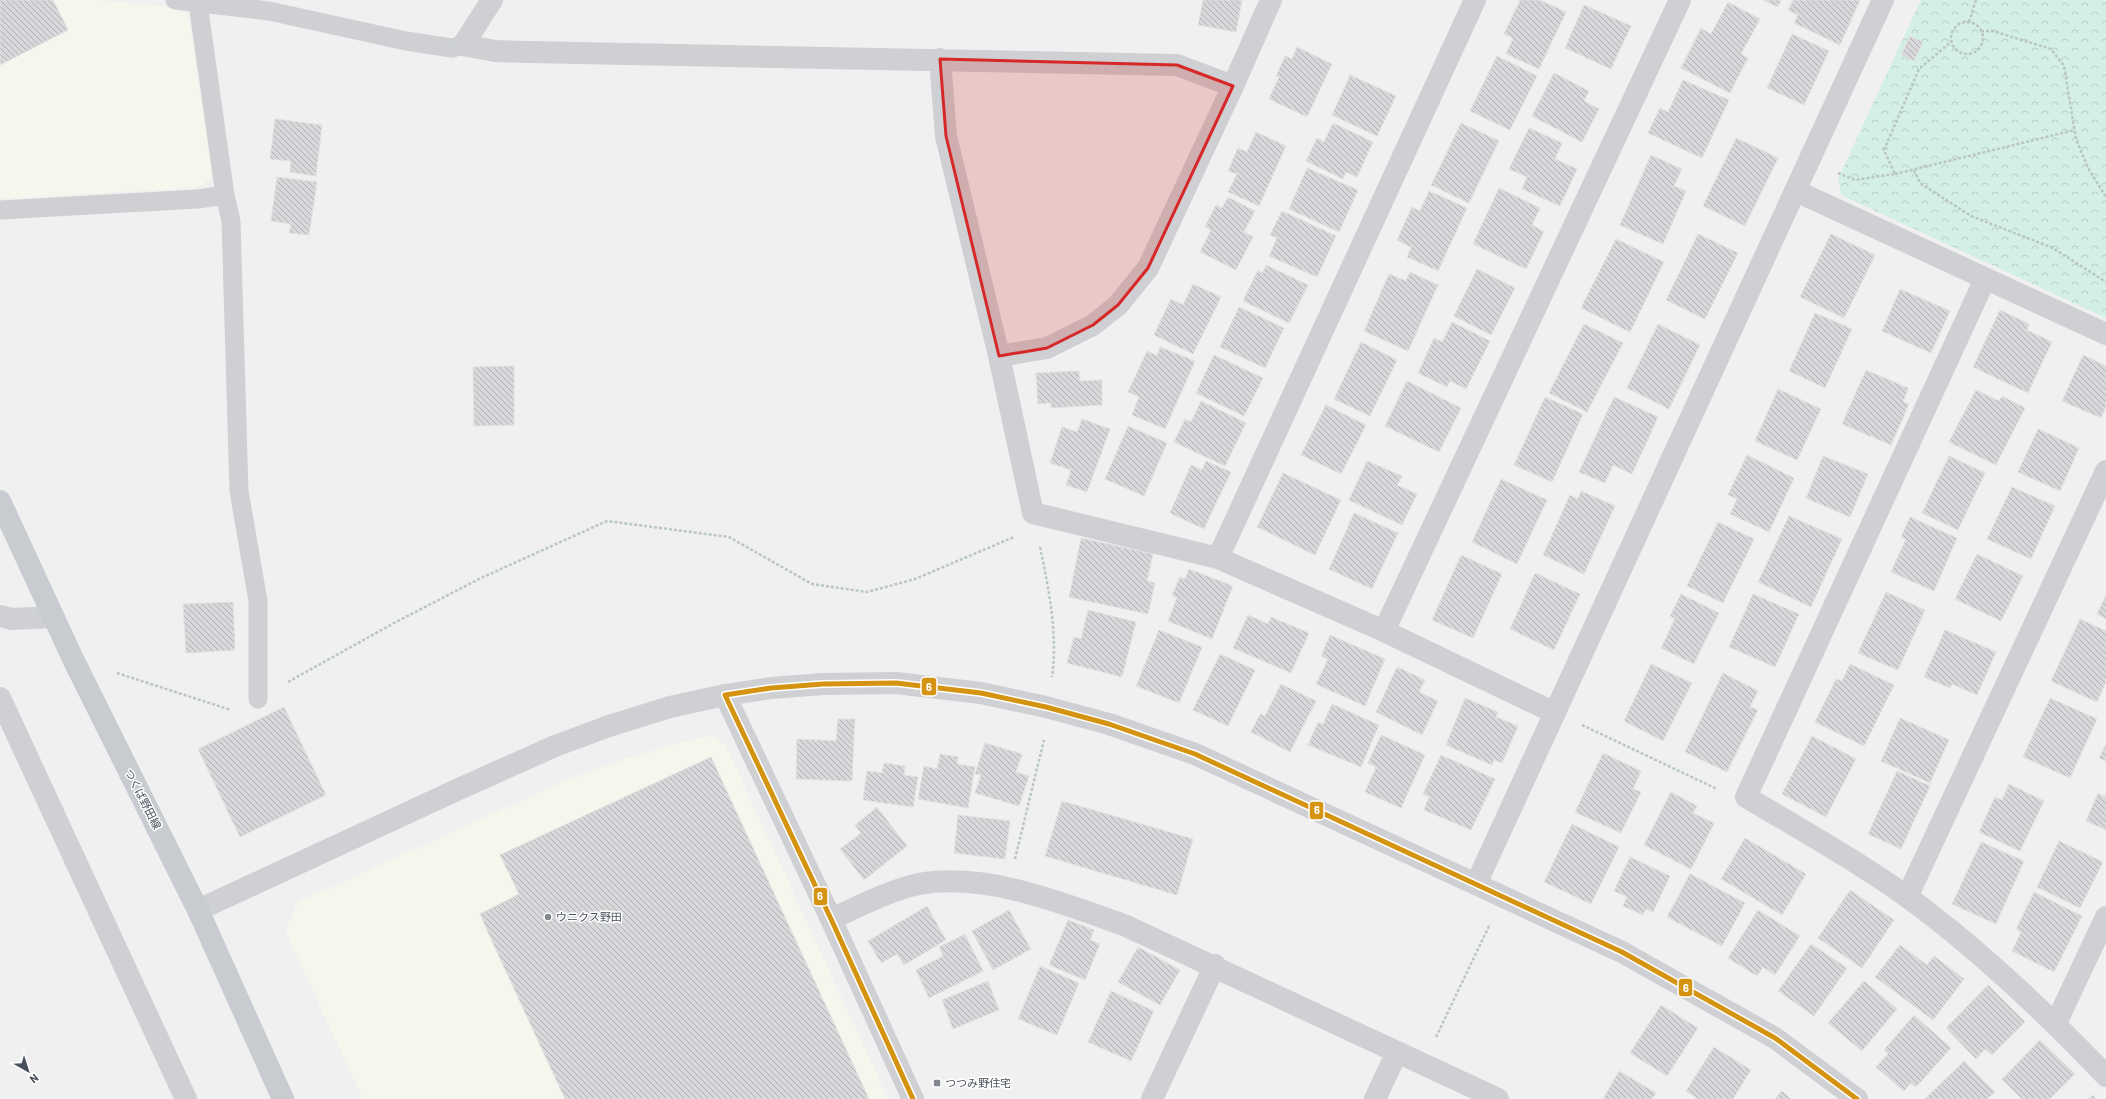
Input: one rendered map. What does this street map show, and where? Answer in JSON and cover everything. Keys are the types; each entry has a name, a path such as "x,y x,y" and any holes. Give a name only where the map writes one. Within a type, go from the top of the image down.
{"main road":[{"name":"つくば野田線","path":"0,501 52,617 198,910 283,1099"}],"street":[{"path":"492,0 463,45 495,51 529,52 940,59 1177,65 1233,86"},
{"path":"999,356 1047,348 1093,325 1118,305 1148,268 1233,86 1270,0"},
{"path":"1218,558 1476,0"},
{"path":"1384,631 1680,0"},
{"path":"1476,884 1883,0"},
{"path":"940,59 946,136 999,356 1033,514 1218,558 1384,631 1555,713"},
{"path":"1796,191 2106,334"},
{"path":"1985,279 1746,797 1860,865 1907,897 2009,979 2056,1024 2106,1076"},
{"path":"1907,897 2106,471"},
{"path":"0,616 12,619 52,617"},
{"path":"198,910 555,746 670,707 726,695 771,688 823,684 896,682 981,693 1046,707 1109,724 1195,754 1622,952 1775,1038 1858,1099"},
{"path":"726,695 913,1099"},
{"path":"0,698 186,1099"},
{"path":"831,919 872,900 918,884 945,881 976,883 1008,889 1068,905 1124,925 1215,965 1498,1099"},
{"path":"2056,1024 2106,917"},
{"path":"1152,1099 1215,965"},
{"path":"1375,1099 1397,1052"}],"lane":[{"path":"174,0 269,11 406,41 452,48 463,45"},
{"path":"198,3 225,195 231,221 239,491 258,601 258,699"},
{"path":"0,210 198,199 225,195"}],"path":[{"path":"1969,22 1976,0"},
{"path":"1969,22 1976,25 1981,31 1983,39 1980,48 1972,53 1963,53 1956,50 1951,42 1951,34 1955,27 1961,23 1969,22"},
{"path":"1981,31 1993,31 2051,49 2064,66 2075,130 2088,168 2106,197"},
{"path":"1895,174 1884,150 1919,68 1951,42"},
{"path":"1832,170 1855,180 1895,174 2075,130"},
{"path":"1914,170 1920,183 1971,216 2054,248 2106,282"},
{"path":"1030,539 1036,527 1033,514"},
{"path":"117,673 236,712 394,623 474,581 607,521 729,537 812,584 867,592 914,579 1020,535 1040,545 1052,615 1056,652 1052,681 1046,707"},
{"path":"1576,722 1726,793 1746,797"},
{"path":"1008,889 1044,739"},
{"path":"1423,1064 1504,897"}],"highlighted area":[{"path":"940,59 1177,65 1233,86 1148,268 1118,305 1093,325 1047,348 999,356 946,136"}],"shaded area":[{"path":"0,0 98,0 181,8 189,18 212,176 204,184 195,188 0,199"},
{"name":"ウニクス野田","path":"710,735 725,744 888,1099 363,1099 286,931 297,903 574,777 631,757"}],"green space":[{"path":"1921,0 2106,0 2106,318 1841,195 1838,179"}],"building":[{"path":"0,0 53,0 68,30 0,65"},
{"path":"1203,0 1242,0 1236,32 1198,25"},
{"path":"1520,0 1540,0 1566,12 1539,69 1506,54 1513,38 1504,34"},
{"path":"1763,0 1781,0 1778,7"},
{"path":"1793,0 1860,0 1840,45 1794,23 1798,15 1788,10"},
{"path":"1728,2 1760,19 1741,54 1748,58 1730,93 1681,68 1701,28 1711,34"},
{"path":"1584,5 1631,26 1611,69 1565,48"},
{"path":"1792,34 1829,51 1804,105 1767,88"},
{"path":"1910,36 1923,42 1914,61 1901,54"},
{"path":"1297,47 1332,64 1307,117 1269,99 1279,77 1276,76 1285,56 1292,59"},
{"path":"1497,56 1537,76 1510,130 1470,111"},
{"path":"1554,73 1589,91 1584,101 1599,109 1582,142 1532,116"},
{"path":"1350,75 1396,96 1377,136 1332,115"},
{"path":"1683,80 1729,100 1702,158 1648,133 1660,108 1668,112"},
{"path":"275,119 322,125 316,176 290,172 291,161 270,159"},
{"path":"1333,123 1373,142 1357,177 1346,172 1343,179 1306,161 1317,138 1324,142"},
{"path":"1461,123 1499,141 1469,203 1431,185"},
{"path":"1529,128 1562,143 1555,159 1577,169 1560,206 1522,189 1527,177 1509,169"},
{"path":"1256,132 1286,146 1259,206 1228,192 1237,174 1228,171 1238,148 1247,152"},
{"path":"1736,138 1778,158 1745,226 1703,206"},
{"path":"1651,155 1682,169 1674,186 1686,191 1663,244 1620,225"},
{"path":"1307,168 1358,190 1339,232 1289,209"},
{"path":"277,177 317,182 309,235 289,233 291,224 271,221"},
{"path":"1499,188 1540,208 1532,225 1544,232 1526,269 1473,244"},
{"path":"1429,191 1467,208 1438,271 1407,257 1411,247 1397,240 1412,207 1420,211"},
{"path":"1228,197 1255,211 1244,232 1253,237 1236,270 1200,252 1211,230 1205,227 1216,205 1222,208"},
{"path":"1282,211 1336,236 1317,277 1269,256 1277,238 1270,235"},
{"path":"1698,234 1738,253 1705,319 1666,300"},
{"path":"1831,234 1875,255 1844,318 1800,297"},
{"path":"1616,239 1664,262 1630,332 1581,308"},
{"path":"1266,265 1308,285 1289,323 1243,301 1258,270 1263,273"},
{"path":"1477,269 1515,288 1491,335 1454,316"},
{"path":"1410,272 1438,285 1408,351 1364,331 1389,274 1406,281"},
{"path":"1193,284 1221,297 1193,354 1154,335 1171,299 1183,305"},
{"path":"1900,289 1950,311 1931,353 1882,331"},
{"path":"1239,307 1284,328 1265,368 1220,347"},
{"path":"2000,310 2029,324 2027,330 2052,342 2028,393 1973,367"},
{"path":"1815,313 1852,329 1825,388 1789,371"},
{"path":"1452,322 1490,341 1466,389 1450,381 1447,387 1418,373 1434,338 1442,342"},
{"path":"1584,324 1623,343 1587,412 1549,393"},
{"path":"1658,324 1700,345 1669,409 1627,388"},
{"path":"1361,342 1397,360 1370,416 1334,399"},
{"path":"1160,347 1195,361 1165,429 1132,415 1139,397 1128,392 1147,351 1157,356"},
{"path":"1214,355 1263,378 1244,416 1196,393"},
{"path":"2083,355 2106,366 2106,406 2101,418 2062,401"},
{"path":"514,366 514,425 474,426 473,367"},
{"path":"1866,370 1908,388 1903,402 1909,404 1891,445 1842,424"},
{"path":"1079,371 1080,381 1102,380 1102,405 1051,408 1051,403 1038,404 1036,373"},
{"path":"1407,381 1461,408 1439,452 1385,426"},
{"path":"1778,389 1821,409 1797,460 1755,441"},
{"path":"1976,390 1999,401 2002,396 2025,408 1996,465 1949,442"},
{"path":"1545,397 1583,414 1552,482 1514,465"},
{"path":"1614,397 1658,417 1632,474 1613,465 1605,483 1579,472"},
{"path":"1201,401 1246,423 1225,466 1174,442 1185,419 1191,422"},
{"path":"1326,405 1366,425 1341,474 1301,455"},
{"path":"1082,419 1110,429 1087,492 1066,485 1071,470 1050,463 1062,427 1077,432"},
{"path":"1128,426 1167,443 1144,496 1105,479"},
{"path":"2038,429 2079,448 2060,491 2018,472"},
{"path":"1747,455 1794,478 1769,532 1730,514 1737,499 1728,495"},
{"path":"1823,456 1868,474 1850,517 1806,498"},
{"path":"1949,456 1985,473 1958,530 1922,513"},
{"path":"1206,461 1231,472 1204,529 1170,513 1191,465 1202,470"},
{"path":"1367,461 1402,476 1397,485 1417,494 1402,525 1349,500"},
{"path":"1283,473 1341,500 1315,555 1257,527"},
{"path":"1501,479 1547,500 1517,564 1472,542"},
{"path":"2012,487 2055,506 2031,559 1987,539"},
{"path":"1581,491 1615,506 1584,574 1543,555 1570,495 1578,499"},
{"path":"1354,513 1398,533 1372,589 1329,569"},
{"path":"1789,516 1842,539 1811,607 1758,582"},
{"path":"1910,517 1957,538 1934,591 1891,572 1906,539 1901,537"},
{"path":"1718,522 1754,539 1723,603 1687,586"},
{"path":"1081,538 1153,554 1147,581 1155,583 1148,614 1069,597"},
{"path":"1977,554 2023,576 2001,621 1955,599"},
{"path":"1461,555 1502,574 1473,638 1432,620"},
{"path":"1189,569 1233,586 1212,639 1168,621 1177,598 1172,595 1180,577 1185,579"},
{"path":"1535,573 1580,594 1554,650 1510,629"},
{"path":"1886,592 1925,610 1898,670 1858,653"},
{"path":"1681,594 1719,613 1694,664 1661,648 1675,619 1670,616"},
{"path":"1753,594 1799,614 1775,667 1729,647"},
{"path":"2106,595 2106,619 2097,614"},
{"path":"233,602 235,650 186,653 183,604"},
{"path":"1088,610 1136,622 1122,677 1067,663 1074,637 1081,639"},
{"path":"1248,615 1268,624 1271,617 1309,633 1291,673 1233,648"},
{"path":"2080,619 2106,631 2106,682 2097,702 2051,681"},
{"path":"1159,630 1202,647 1179,703 1136,686"},
{"path":"1945,630 1996,652 1977,695 1952,684 1950,688 1924,677"},
{"path":"1330,635 1385,659 1365,706 1316,684 1328,659 1321,656"},
{"path":"1220,654 1255,670 1228,726 1193,710"},
{"path":"1651,664 1692,683 1663,741 1624,721"},
{"path":"1850,664 1894,685 1864,746 1815,722 1836,679 1842,681"},
{"path":"1397,667 1425,680 1419,692 1438,701 1422,735 1376,712"},
{"path":"1723,673 1758,691 1750,707 1758,710 1727,772 1685,752"},
{"path":"1281,684 1316,701 1290,752 1251,732 1260,714 1265,716"},
{"path":"1465,698 1498,712 1496,717 1518,726 1502,763 1494,760 1492,765 1446,745"},
{"path":"2050,698 2097,719 2070,778 2023,757"},
{"path":"1332,704 1379,725 1361,767 1308,745 1318,722 1323,724"},
{"path":"284,707 326,795 240,837 198,749"},
{"path":"1900,718 1949,740 1930,783 1881,761"},
{"path":"838,719 855,719 852,781 796,779 797,739 836,741"},
{"path":"1381,735 1425,755 1401,808 1365,792 1376,767 1368,763"},
{"path":"1812,736 1856,759 1826,817 1782,794"},
{"path":"985,743 1022,754 1016,772 1029,776 1019,806 975,793 981,775 975,774"},
{"path":"2106,744 2106,761 2099,758"},
{"path":"1603,753 1641,771 1633,789 1641,792 1621,833 1575,812"},
{"path":"940,754 958,757 957,764 975,767 968,808 918,799 924,766 937,769"},
{"path":"1441,755 1495,779 1471,830 1424,810 1429,797 1423,794"},
{"path":"711,757 869,1099 565,1099 491,939 480,914 519,894 500,855"},
{"path":"884,763 905,766 904,775 918,777 913,807 863,800 867,771 882,773"},
{"path":"1897,771 1930,786 1901,849 1868,834"},
{"path":"2009,784 2044,801 2020,851 1979,832 1995,797 2002,800"},
{"path":"1671,792 1697,806 1693,813 1714,823 1691,869 1644,845"},
{"path":"2098,793 2105,797 2106,793 2106,830 2086,821"},
{"path":"1062,801 1193,839 1177,895 1045,856"},
{"path":"877,807 907,846 864,880 840,849 861,833 855,825"},
{"path":"958,815 1010,821 1005,859 954,853"},
{"path":"1572,824 1619,847 1591,904 1544,882"},
{"path":"1745,838 1806,874 1782,915 1721,879"},
{"path":"2059,841 2103,862 2080,908 2037,887"},
{"path":"1981,842 2024,861 1996,924 1952,904"},
{"path":"1630,857 1670,876 1653,912 1646,909 1643,915 1623,906 1627,897 1614,891"},
{"path":"1690,874 1745,903 1722,946 1667,917"},
{"path":"1850,890 1894,920 1862,968 1818,938"},
{"path":"2034,892 2082,916 2054,972 2012,951 2021,932 2016,929"},
{"path":"927,906 946,940 904,965 897,954 881,963 868,941"},
{"path":"1009,910 1031,949 993,970 972,931"},
{"path":"1758,910 1800,936 1775,975 1763,967 1757,976 1728,958"},
{"path":"1068,920 1094,930 1090,940 1100,944 1085,980 1049,965"},
{"path":"965,934 983,971 929,998 916,970 943,956 939,947"},
{"path":"1811,944 1847,968 1814,1016 1778,991"},
{"path":"1900,945 1927,965 1934,956 1964,979 1933,1020 1875,977"},
{"path":"1138,947 1180,970 1160,1005 1118,982"},
{"path":"1040,966 1079,983 1057,1035 1018,1019"},
{"path":"988,981 999,1010 953,1029 942,1000"},
{"path":"1864,981 1897,1009 1862,1051 1828,1023"},
{"path":"1988,985 2025,1022 1992,1055 1985,1049 1976,1059 1946,1028"},
{"path":"1111,991 1154,1011 1131,1061 1088,1042"},
{"path":"1661,1005 1698,1028 1667,1076 1630,1053"},
{"path":"1914,1015 1951,1048 1916,1087 1911,1083 1904,1091 1876,1067 1888,1054 1884,1050"},
{"path":"2040,1040 2075,1074 2050,1099 2022,1099 2002,1079"},
{"path":"1714,1047 1751,1070 1733,1099 1698,1099 1686,1091"},
{"path":"1964,1061 1995,1092 1987,1099 1925,1099"},
{"path":"1619,1071 1656,1093 1652,1099 1603,1099"},
{"path":"1782,1091 1791,1099 1775,1099"},
{"path":"2093,1095 2096,1099 2088,1099"}],"transit line":[{"name":"6","path":"725,695 771,688 823,684 896,683 981,693 1046,707 1109,724 1195,754 1622,952 1775,1038 1857,1099"},
{"name":"6","path":"725,695 831,919 913,1099"}],"place":[{"name":"ウニクス野田","path":"548,917"},
{"name":"つつみ野住宅","path":"937,1083"}]}
